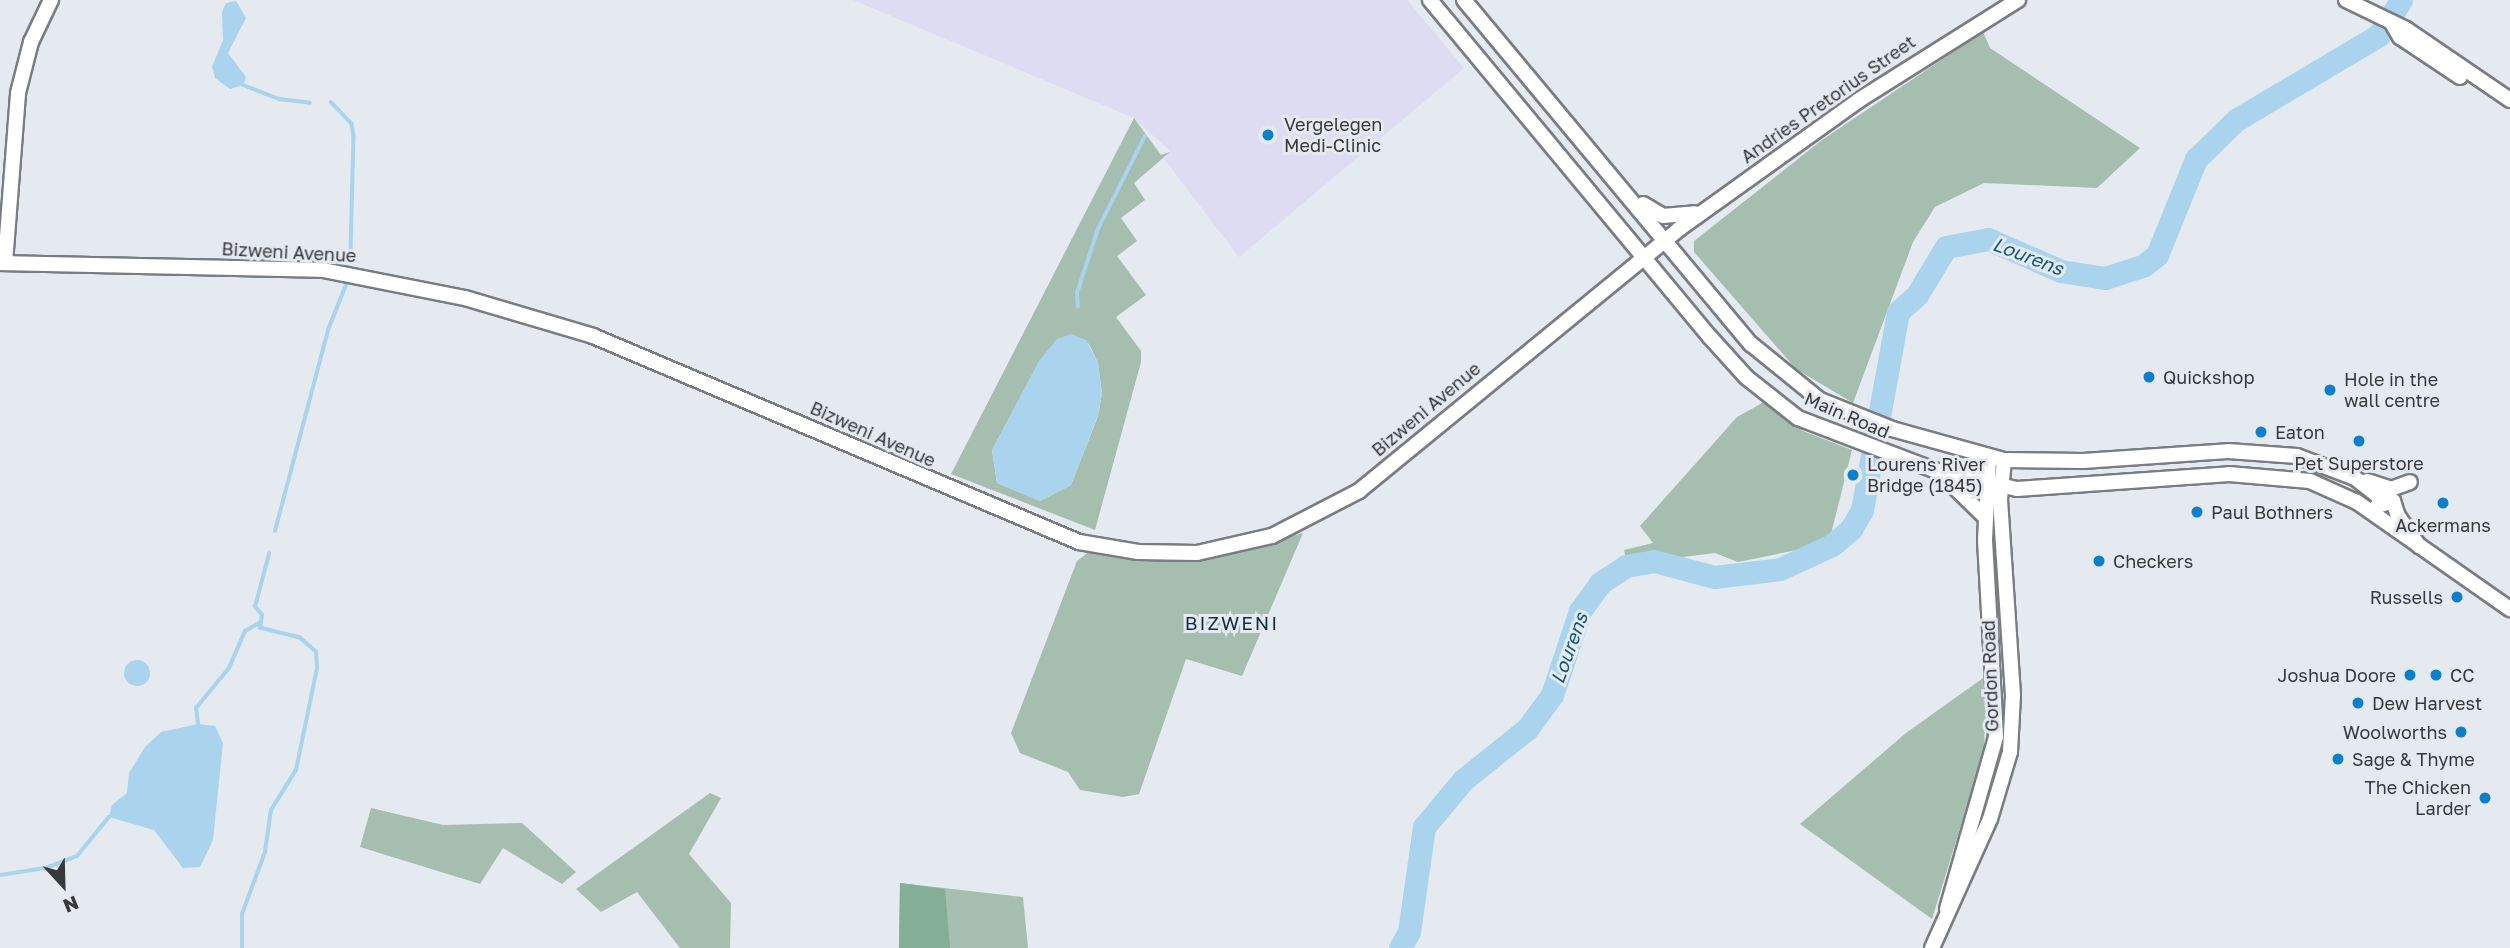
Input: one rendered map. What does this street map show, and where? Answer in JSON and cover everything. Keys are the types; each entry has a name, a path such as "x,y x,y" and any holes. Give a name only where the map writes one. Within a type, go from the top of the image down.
{"street":[{"path":"3,263 21,79 51,0"},
{"name":"Main Road","path":"1430,0 1746,377 1798,418 1839,437 1887,454 1937,471 1994,485 2262,474 2310,481 2380,519 2510,609"},
{"name":"Main Road","path":"1465,0 1772,365 1845,412 1892,429 2004,460 2260,451 2297,456 2355,478 2383,500 2398,505 2398,516 2421,548"},
{"name":"Andries Pretorius Street","path":"1665,239 1934,49 2018,0"},
{"path":"2348,1 2400,30 2510,100"},
{"path":"2400,30 2510,111"},
{"path":"1621,185 1663,216 1702,211"},
{"name":"Bizweni Avenue","path":"3,263 323,270 465,298 593,336 1079,542 1165,554 1247,543 1327,511 1665,239"},
{"name":"Gordon Road","path":"1932,948 1990,818 2010,752 2013,695 1994,485 1989,457"},
{"name":"Gordon Road","path":"1944,920 1996,737 1985,517 2004,460"},
{"path":"1937,471 1985,517"},
{"path":"2355,478 2384,488 2410,482"},
{"path":"2383,500 2376,508 2380,519 2398,516"}],"shaded area":[{"name":"Vergelegen Medi-Clinic","path":"853,0 1407,0 1464,68 1239,257 1165,160 1170,151 1134,118"},
{"path":"236,1 246,18 228,53 246,77 243,85 230,89 215,78 212,67 223,40 222,12 226,3"},
{"path":"1071,334 1086,340 1098,363 1102,393 1098,415 1071,485 1040,501 997,483 992,450 1039,361 1057,339"},
{"path":"137,660 146,664 150,673 146,682 137,686 128,682 124,673 128,664"},
{"path":"198,724 215,726 223,743 213,840 200,867 183,868 154,830 109,817 112,805 127,793 129,773 145,747 161,732"}],"green space":[{"path":"1983,32 1990,48 2140,148 2097,188 1984,183 1935,207 1913,242 1853,403 1796,369 1694,252 1694,241 1822,140"},
{"path":"1134,118 1161,155 1170,152 1134,183 1145,200 1121,218 1137,241 1117,256 1146,295 1116,317 1141,351 1141,362 1095,530 951,474","holes":["1071,334 1089,344 1098,363 1102,393 1098,416 1071,485 1040,501 997,483 992,450 1024,390"]},
{"path":"1764,402 1803,431 1852,450 1830,538 1816,546 1738,562 1715,553 1627,564 1624,550 1653,543 1640,526 1737,417"},
{"path":"1303,533 1242,676 1186,659 1139,794 1123,797 1080,790 1068,772 1020,753 1011,733 1077,561 1089,552 1172,561 1213,558"},
{"path":"1986,676 1984,751 1932,919 1800,824 1906,733"},
{"path":"710,793 721,798 689,854 731,903 730,948 680,948 637,892 601,912 576,889"},
{"path":"371,808 443,825 522,823 576,872 562,884 503,848 480,884 360,847"},
{"path":"900,883 1023,897 1028,948 899,948"},
{"path":"900,883 945,889 950,948 899,948"}],"waterway":[{"name":"Lourens","path":"1400,948 1409,932 1424,827 1463,780 1527,729 1552,695 1580,611 1600,583 1626,566 1654,561 1714,577 1780,569 1832,545 1851,529 1862,510 1898,312 1917,295 1946,247 1988,239 2061,271 2105,278 2143,266 2157,255 2196,159 2236,120 2379,35 2401,0"},
{"path":"243,85 279,99 310,103"},
{"path":"331,102 352,124 354,136 351,253"},
{"path":"1078,307 1077,293 1098,229 1145,136"},
{"path":"275,531 328,330 346,285"},
{"path":"242,948 242,914 265,852 271,810 296,770 317,669 316,652 300,638 260,628 262,615 255,607 269,554"},
{"path":"198,724 196,708 229,668 245,631 261,622"},
{"path":"0,875 46,868 77,856 109,817"}],"place":[{"name":"Vergelegen Medi-Clinic","path":"1268,135"},
{"name":"Quickshop","path":"2149,377"},
{"name":"Hole in the wall centre","path":"2330,390"},
{"name":"Eaton","path":"2261,432"},
{"name":"Pet Superstore","path":"2359,441"},
{"name":"Lourens River Bridge (1845)","path":"1853,475"},
{"name":"Ackermans","path":"2443,503"},
{"name":"Paul Bothners","path":"2197,512"},
{"name":"Checkers","path":"2099,561"},
{"name":"Russells","path":"2457,597"},
{"name":"Joshua Doore","path":"2410,675"},
{"name":"CC","path":"2436,675"},
{"name":"Dew Harvest","path":"2358,703"},
{"name":"Woolworths","path":"2461,732"},
{"name":"Sage & Thyme","path":"2338,759"},
{"name":"The Chicken Larder","path":"2485,798"}],"district":[{"name":"BIZWENI","path":"1232,623"}]}
